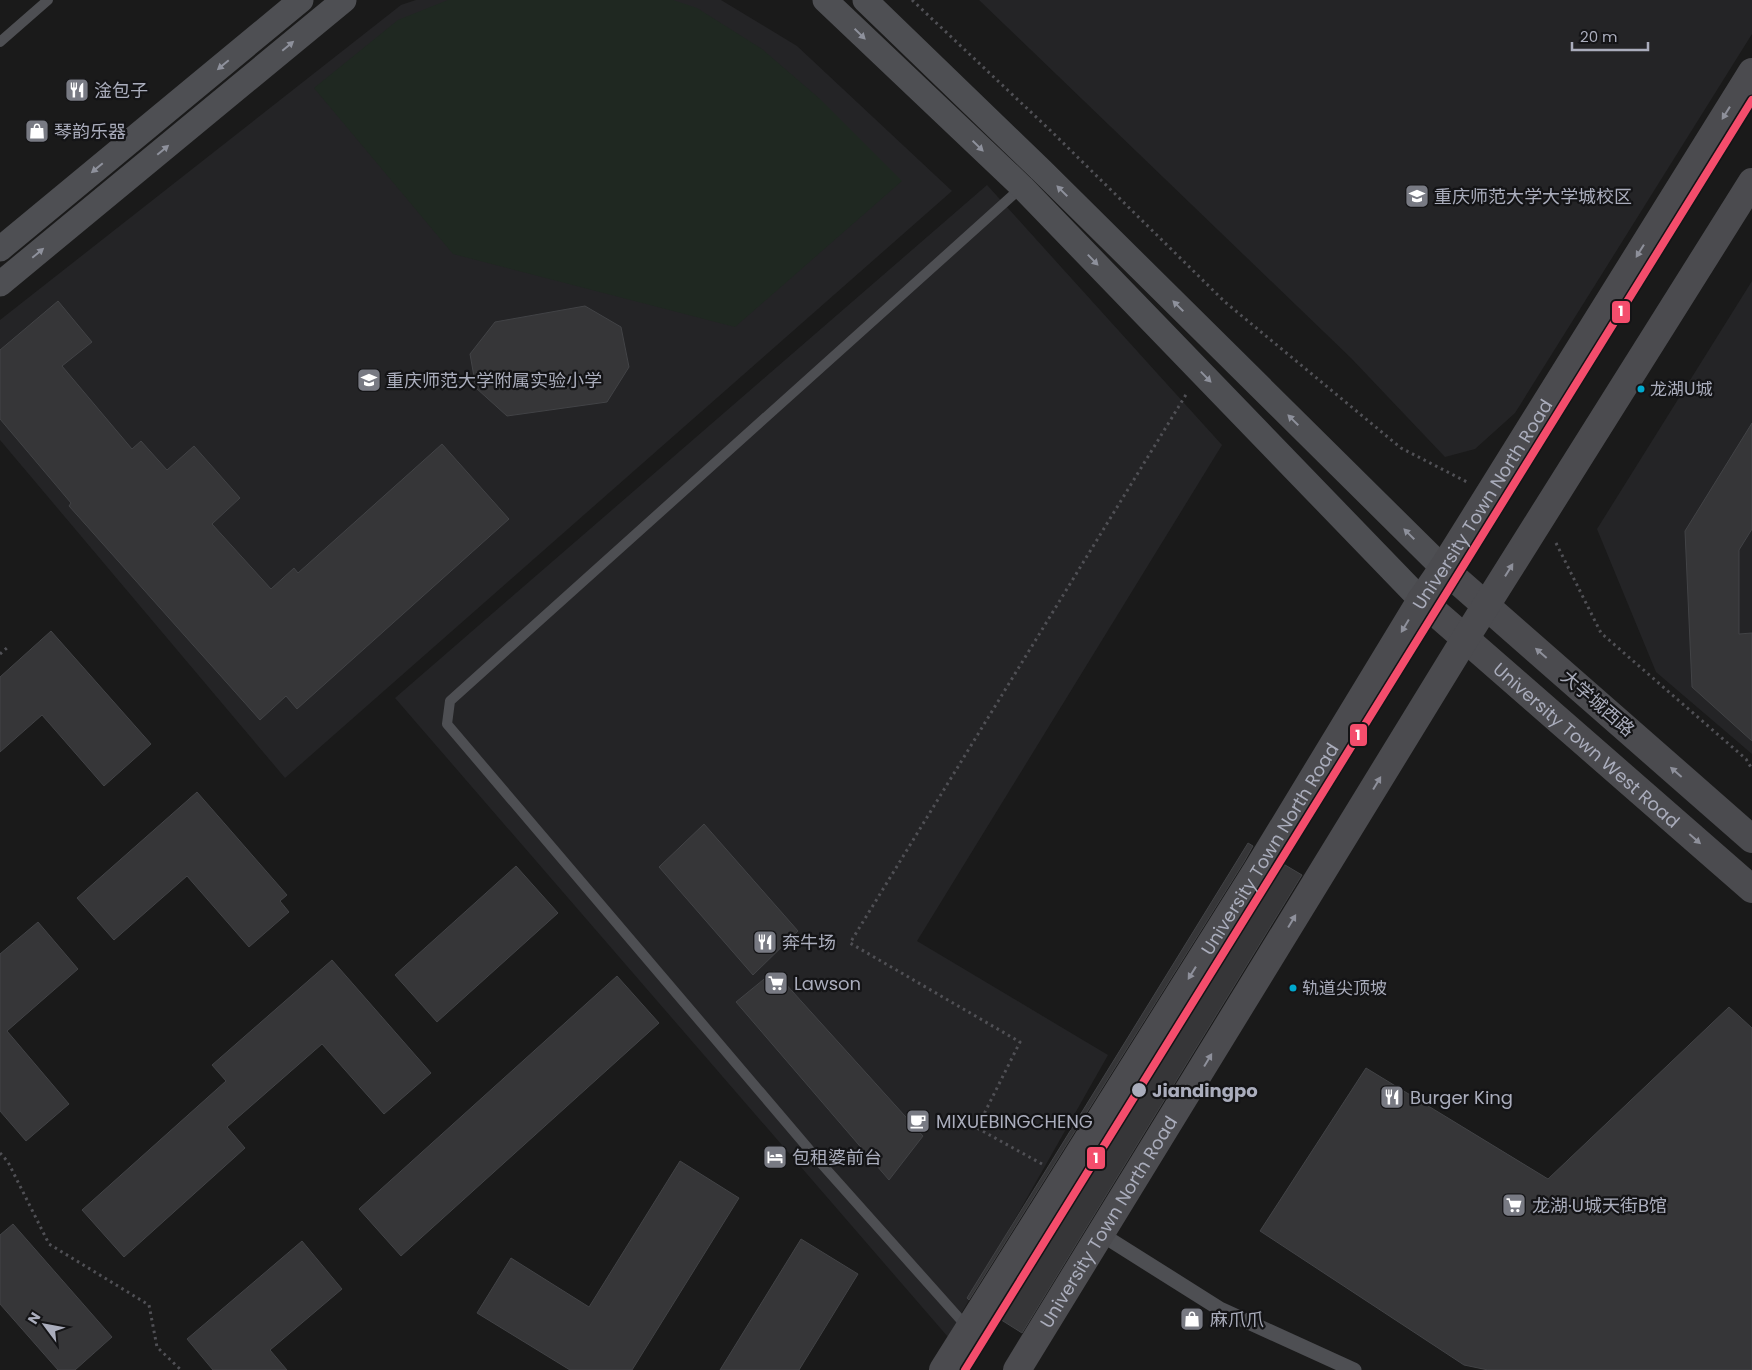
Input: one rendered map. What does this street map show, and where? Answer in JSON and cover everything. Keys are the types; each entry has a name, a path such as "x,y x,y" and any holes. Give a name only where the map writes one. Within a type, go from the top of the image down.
{"main road":[{"name":"University Town North Road","path":"943,1370 1257,870 1421,600 1490,494 1752,72"},
{"name":"University Town North Road","path":"1018,1370 1465,639 1752,182"},
{"name":"大学城西路","path":"1443,568 1752,839"},
{"name":"University Town West Road","path":"1421,600 1752,889"}],"street":[{"path":"0,249 301,0"},
{"path":"0,284 344,0"},
{"path":"825,0 1031,178 1443,568"},
{"path":"865,0 1031,178 1200,371 1421,600"},
{"path":"1101,1234 1220,1310 1354,1370"}],"lane":[{"path":"0,42 48,0"},
{"path":"968,1329 819,1161 447,724 450,700 1031,178"}],"path":[{"path":"912,0 1051,131 1225,302 1401,448 1490,494"},
{"path":"1064,1177 977,1128 1020,1042 850,942 1200,371"},
{"path":"1543,516 1601,633 1746,759 1752,769"},
{"path":"0,654 8,647"},
{"path":"0,1153 8,1162 49,1244 149,1305 157,1347 181,1370"}],"shaded area":[{"name":"重庆师范大学附属实验小学","path":"416,0 721,0 797,46 952,191 285,778 0,440 0,320 401,5"},
{"path":"448,0 673,0 697,8 762,49 820,99 902,181 735,327 453,254 314,88 398,20"},
{"name":"重庆师范大学大学城校区","path":"979,0 1752,0 1752,34 1515,413 1475,449 1445,457 1351,358"},
{"path":"987,185 1222,445 917,941 1108,1055 948,1337 395,698"},
{"path":"1752,281 1752,754 1656,672 1597,529"}],"building":[{"path":"58,301 92,342 62,366 132,449 141,441 167,470 194,446 240,498 212,524 271,589 294,568 298,573 442,444 509,519 297,709 286,696 260,720 69,506 71,503 0,419 0,350"},
{"path":"585,306 621,327 629,367 607,402 507,416 476,388 470,354 495,322"},
{"path":"1752,423 1752,529 1739,550 1739,634 1752,633 1752,741 1692,687 1685,531"},
{"path":"51,631 151,744 104,786 42,715 0,752 0,677"},
{"path":"197,792 287,895 280,901 289,912 249,947 187,876 114,940 77,898"},
{"path":"704,824 798,931 753,975 659,867"},
{"path":"1248,843 1253,846 1244,862 969,1300 967,1298"},
{"path":"1280,862 1302,875 1022,1333 995,1316"},
{"path":"516,866 558,913 437,1022 395,975"},
{"path":"38,922 78,969 7,1031 69,1104 26,1141 0,1111 0,954"},
{"path":"332,960 431,1073 384,1114 322,1044 227,1127 245,1148 124,1257 82,1210 226,1081 212,1065"},
{"path":"774,971 923,1136 889,1180 736,1002"},
{"path":"617,976 659,1023 401,1256 359,1209"},
{"name":"龙湖·U城天街B馆","path":"1729,1007 1752,1028 1752,1370 1488,1370 1464,1365 1260,1231 1366,1068 1548,1179"},
{"path":"680,1161 739,1198 632,1370 570,1370 477,1313 511,1258 589,1307"},
{"path":"13,1224 112,1337 75,1370 58,1370 0,1304 0,1235"},
{"path":"801,1239 858,1274 799,1370 720,1370"},
{"path":"302,1241 342,1289 270,1350 287,1370 213,1370 187,1339"}],"transit line":[{"name":"1","path":"965,1370 1752,100"}],"place":[{"name":"淦包子","path":"77,90"},
{"name":"琴韵乐器","path":"37,131"},
{"name":"重庆师范大学大学城校区","path":"1417,196"},
{"name":"重庆师范大学附属实验小学","path":"369,380"},
{"name":"龙湖U城","path":"1641,389"},
{"name":"奔牛场","path":"765,942"},
{"name":"Lawson","path":"776,983"},
{"name":"轨道尖顶坡","path":"1293,988"},
{"name":"Jiandingpo","path":"1139,1090"},
{"name":"Burger King","path":"1392,1097"},
{"name":"MIXUEBINGCHENG","path":"918,1121"},
{"name":"包租婆前台","path":"775,1157"},
{"name":"龙湖·U城天街B馆","path":"1514,1205"},
{"name":"麻爪爪","path":"1192,1319"}]}
